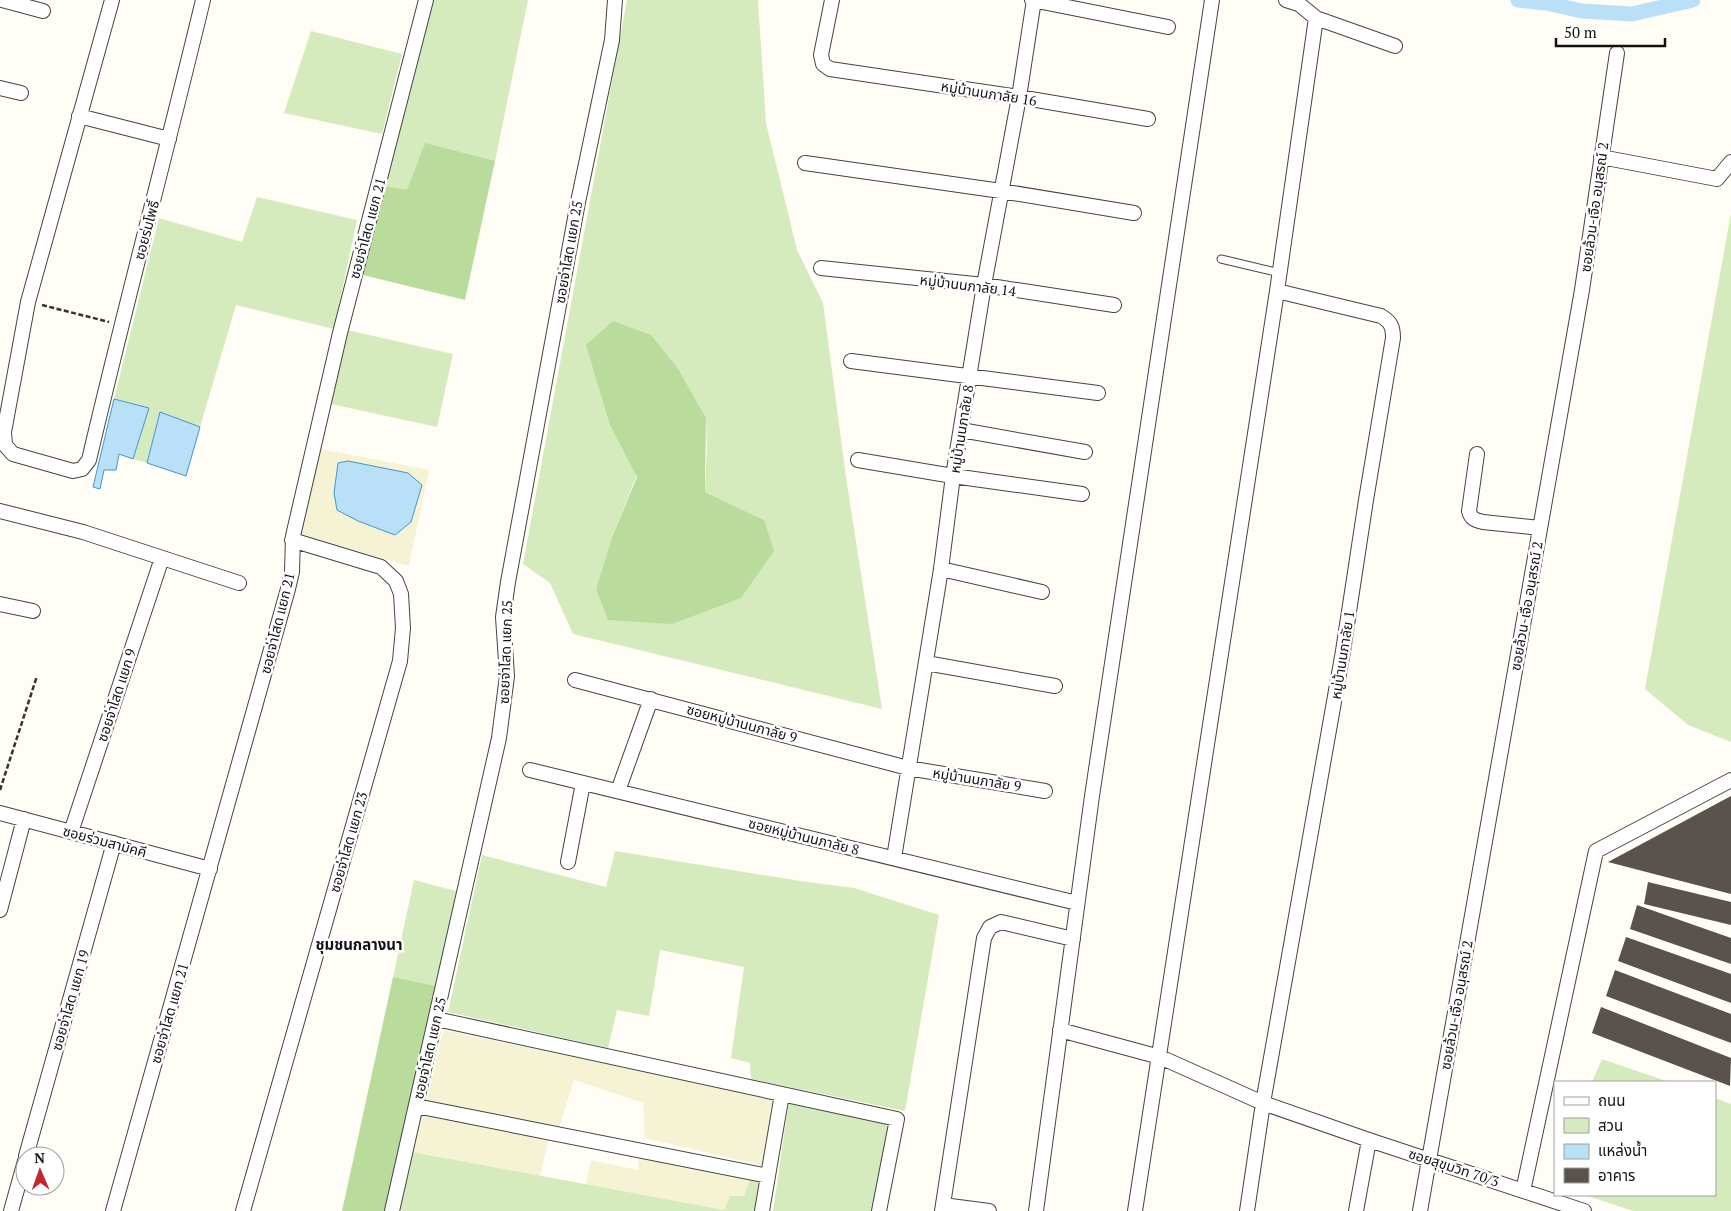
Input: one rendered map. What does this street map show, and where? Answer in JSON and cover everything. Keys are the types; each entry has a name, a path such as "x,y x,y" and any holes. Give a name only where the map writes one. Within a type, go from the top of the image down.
{"street":[{"path":"2,0 43,10"},
{"path":"28,302 112,0"},
{"name":"ซอยร่มโพธิ์","path":"28,302 4,432 5,445 13,454 73,472 82,469 89,460 203,0"},
{"name":"ซอยจ่าโสด แยก 21","path":"113,1211 288,589 292,572 292,540 340,333 426,0"},
{"name":"ซอยจ่าโสด แยก 25","path":"392,1211 500,738 506,676 503,617 508,582 578,202 612,40 615,0"},
{"name":"หมู่บ้านนภาลัย 16","path":"832,0 821,55 823,64 830,69 1148,119"},
{"path":"1033,0 1168,27"},
{"name":"หมู่บ้านนภาลัย 8","path":"894,858 941,569 953,476 984,285 1019,98 1033,0"},
{"path":"1036,1211 1092,796 1212,0"},
{"path":"1286,0 1299,4 1316,18 1395,46"},
{"path":"1136,1211 1280,272 1316,18"},
{"name":"ซอยล้วน-เจือ อนุสรณ์ 2","path":"1420,1211 1582,290 1617,53"},
{"path":"0,88 21,94"},
{"path":"79,116 169,139"},
{"path":"1601,157 1717,179 1731,162"},
{"path":"805,163 1001,191 1134,213"},
{"name":"หมู่บ้านนภาลัย 14","path":"821,268 984,285 1114,305"},
{"name":"หมู่บ้านนภาลัย 1","path":"1247,1211 1263,1103 1343,651 1393,338 1393,329 1389,321 1381,316 1277,291"},
{"path":"851,361 1098,393"},
{"path":"961,430 1085,452"},
{"path":"1477,454 1469,511 1470,516 1474,520 1483,522 1540,528"},
{"path":"858,460 953,476 1082,494"},
{"path":"0,511 83,532 239,583"},
{"name":"ซอยจ่าโสด แยก 23","path":"243,1211 400,661 402,628 401,594 396,581 381,567 292,540"},
{"name":"ซอยจ่าโสด แยก 9","path":"71,832 162,558"},
{"path":"941,569 1042,592"},
{"path":"0,604 33,611"},
{"path":"926,663 1055,686"},
{"name":"ซอยหมู่บ้านนภาลัย 9","path":"575,680 908,768"},
{"path":"618,792 652,699"},
{"name":"หมู่บ้านนภาลัย 9","path":"908,768 1045,791"},
{"name":"ซอยหมู่บ้านนภาลัย 8","path":"530,770 1077,903"},
{"path":"1523,1191 1596,851 1731,780"},
{"path":"568,862 583,783"},
{"name":"ซอยร่วมสามัคคี","path":"0,813 210,869"},
{"path":"0,910 24,820"},
{"name":"ซอยจ่าโสด แยก 19","path":"29,1146 114,843"},
{"path":"989,1211 943,1208 984,938 990,927 1001,922 1073,939"},
{"path":"436,1019 897,1119 880,1211"},
{"name":"ซอยสุขุมวิท 70/3","path":"1060,1030 1160,1057 1263,1103 1584,1211"},
{"path":"762,1211 782,1094"},
{"path":"416,1106 768,1176"},
{"path":"1356,1211 1369,1140"},
{"path":"11,1211 15,1196"}],"lane":[{"path":"1221,259 1280,272"}],"path":[{"path":"28,302 121,325"},
{"path":"0,790 37,676"}],"shaded area":[{"path":"321,449 429,470 409,566 300,534"},
{"path":"443,1030 776,1099 764,1166 645,1138 643,1103 574,1080 559,1128 427,1101"},
{"path":"422,1114 549,1138 540,1177 412,1152"},
{"path":"639,1155 750,1180 744,1196 724,1210 586,1185 591,1160 638,1170"}],"green space":[{"path":"433,0 528,0 494,166 407,191 384,186"},
{"path":"627,0 758,0 766,123 797,250 823,303 846,477 882,709 573,634 550,583 523,564","holes":["679,370 706,418 705,492 764,520 596,589 612,537"]},
{"path":"311,31 402,54 382,134 284,113"},
{"path":"425,143 495,161 465,300 363,275 384,186 407,190"},
{"path":"257,197 357,220 334,329 236,305 200,427 160,412 147,463 133,459 149,408 114,399 159,218 242,242"},
{"path":"1731,213 1731,742 1688,725 1645,689"},
{"path":"613,321 651,335 679,370 706,418 705,492 764,520 774,551 741,598 672,624 608,620 596,589 612,537 637,477 610,425 586,345"},
{"path":"347,330 453,354 437,427 331,404"},
{"path":"615,851 854,888 939,915 905,1111 751,1079 750,1063 731,1058 744,967 660,950 649,1016 617,1010 608,1048 448,1012 482,855 606,887"},
{"path":"414,880 456,891 437,986 393,977"},
{"path":"393,977 437,986 386,1211 342,1211"},
{"path":"1602,1059 1666,1081 1592,1081"},
{"path":"1716,1098 1731,1104 1731,1211 1633,1211 1588,1196 1716,1196"},
{"path":"789,1101 891,1123 874,1211 773,1211"},
{"path":"412,1152 724,1210 730,1196 744,1196 750,1180 762,1180 757,1211 404,1211 400,1210"}],"water":[{"path":"114,399 149,408 133,459 119,454 116,470 104,470 100,489 93,487"},
{"path":"160,412 200,427 186,476 147,463"},
{"path":"348,461 408,473 422,485 411,522 395,535 358,521 337,510 334,493 338,463"}],"building":[{"path":"1731,796 1731,894 1608,862"},
{"path":"1648,882 1731,902 1731,925 1644,904"},
{"path":"1637,905 1731,938 1731,964 1630,929"},
{"path":"1626,937 1731,974 1731,1003 1618,961"},
{"path":"1615,970 1731,1014 1731,1043 1606,996"},
{"path":"1601,1007 1731,1058 1730,1086 1592,1033"}],"waterway":[{"path":"1518,0 1546,3 1582,11 1632,14 1693,0"}],"district":[{"name":"ชุมชนกลางนา","path":"359,944"}]}
